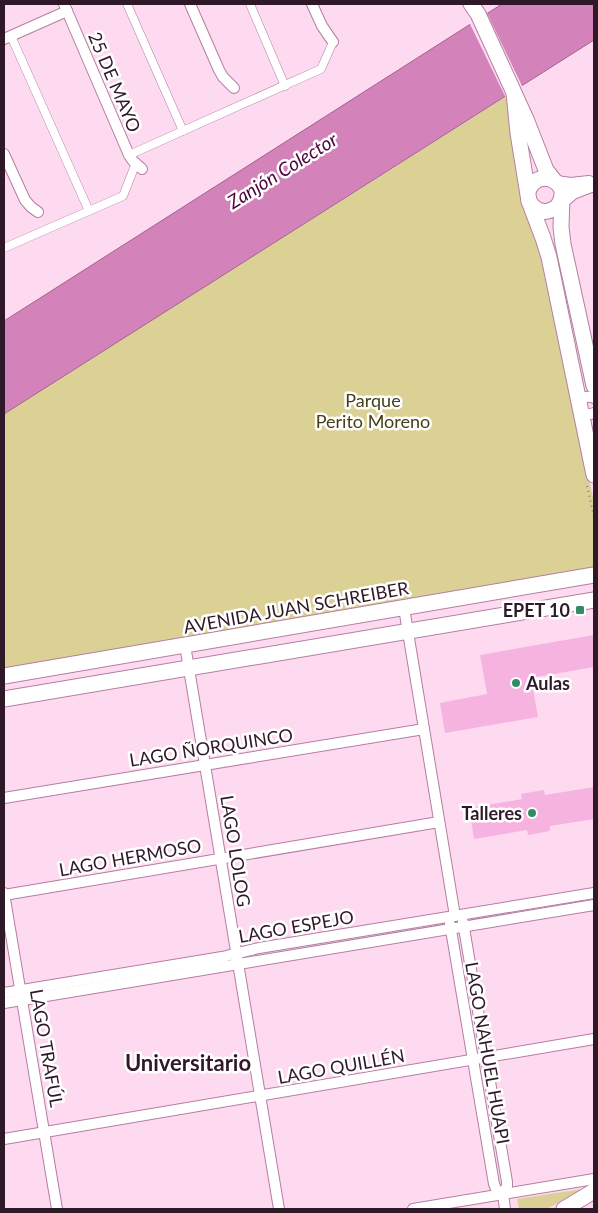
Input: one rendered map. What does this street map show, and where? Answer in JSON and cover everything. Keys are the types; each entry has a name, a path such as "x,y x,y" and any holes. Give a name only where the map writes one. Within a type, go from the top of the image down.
{"main road":[{"path":"475,9 558,193 563,244 594,386"},
{"path":"514,93 528,197 548,257 587,410 594,475"},
{"path":"539,178 548,178 558,193 549,211 535,209 528,197 532,184 539,178"},
{"name":"AVENIDA JUAN SCHREIBER","path":"4,676 594,576"},
{"path":"4,699 594,600"},
{"path":"564,1209 594,1191"}],"street":[{"path":"127,4 183,131"},
{"path":"190,4 219,70 234,88"},
{"path":"250,4 285,86"},
{"path":"4,248 123,196 136,162 183,131 322,69 333,42 322,26 312,4"},
{"path":"65,8 7,37 89,211"},
{"name":"25 DE MAYO","path":"65,8 136,162"},
{"path":"4,154 25,200 38,212"},
{"path":"558,193 577,191 594,183"},
{"path":"558,193 576,184 594,183"},
{"path":"587,410 581,401 589,396 594,398"},
{"name":"LAGO NAHUEL HUAPI","path":"404,608 455,916"},
{"name":"LAGO LOLOG","path":"185,645 279,1209"},
{"name":"LAGO ÑORQUINCO","path":"4,798 424,729"},
{"name":"LAGO HERMOSO","path":"4,894 439,822"},
{"name":"LAGO ESPEJO","path":"4,1003 21,995 217,958 259,948 594,893"},
{"name":"LAGO TRAFÚL","path":"4,894 57,1209"},
{"name":"LAGO ESPEJO","path":"4,993 21,995 238,964 594,905"},
{"name":"LAGO NAHUEL HUAPI","path":"455,916 461,918 464,927 507,1182 503,1194 505,1209"},
{"name":"LAGO NAHUEL HUAPI","path":"455,916 450,919 451,929 494,1184 496,1189 503,1194"},
{"name":"LAGO QUILLÉN","path":"4,1139 594,1039"},
{"path":"414,1209 594,1179"}],"green space":[{"name":"Parque Perito Moreno","path":"508,96 521,200 537,242 594,502 594,571 4,671 4,414"},
{"path":"582,1189 547,1209 519,1209 517,1199"}],"water":[{"name":"Zanjón Colector","path":"502,4 594,4 594,40 4,414 4,321"}],"pier":[{"path":"486,11 523,88 506,98 469,22"}],"building":[{"name":"Aulas","path":"594,635 594,667 531,678 538,717 445,733 440,703 487,694 480,655"},
{"name":"Talleres","path":"594,787 594,819 550,826 550,831 528,835 527,830 474,839 469,808 522,799 521,794 532,792 544,790 545,795"}],"place":[{"name":"EPET 10","path":"580,610"},
{"name":"Aulas","path":"516,683"},
{"name":"Talleres","path":"532,813"}],"district":[{"name":"Universitario","path":"188,1062"}]}
